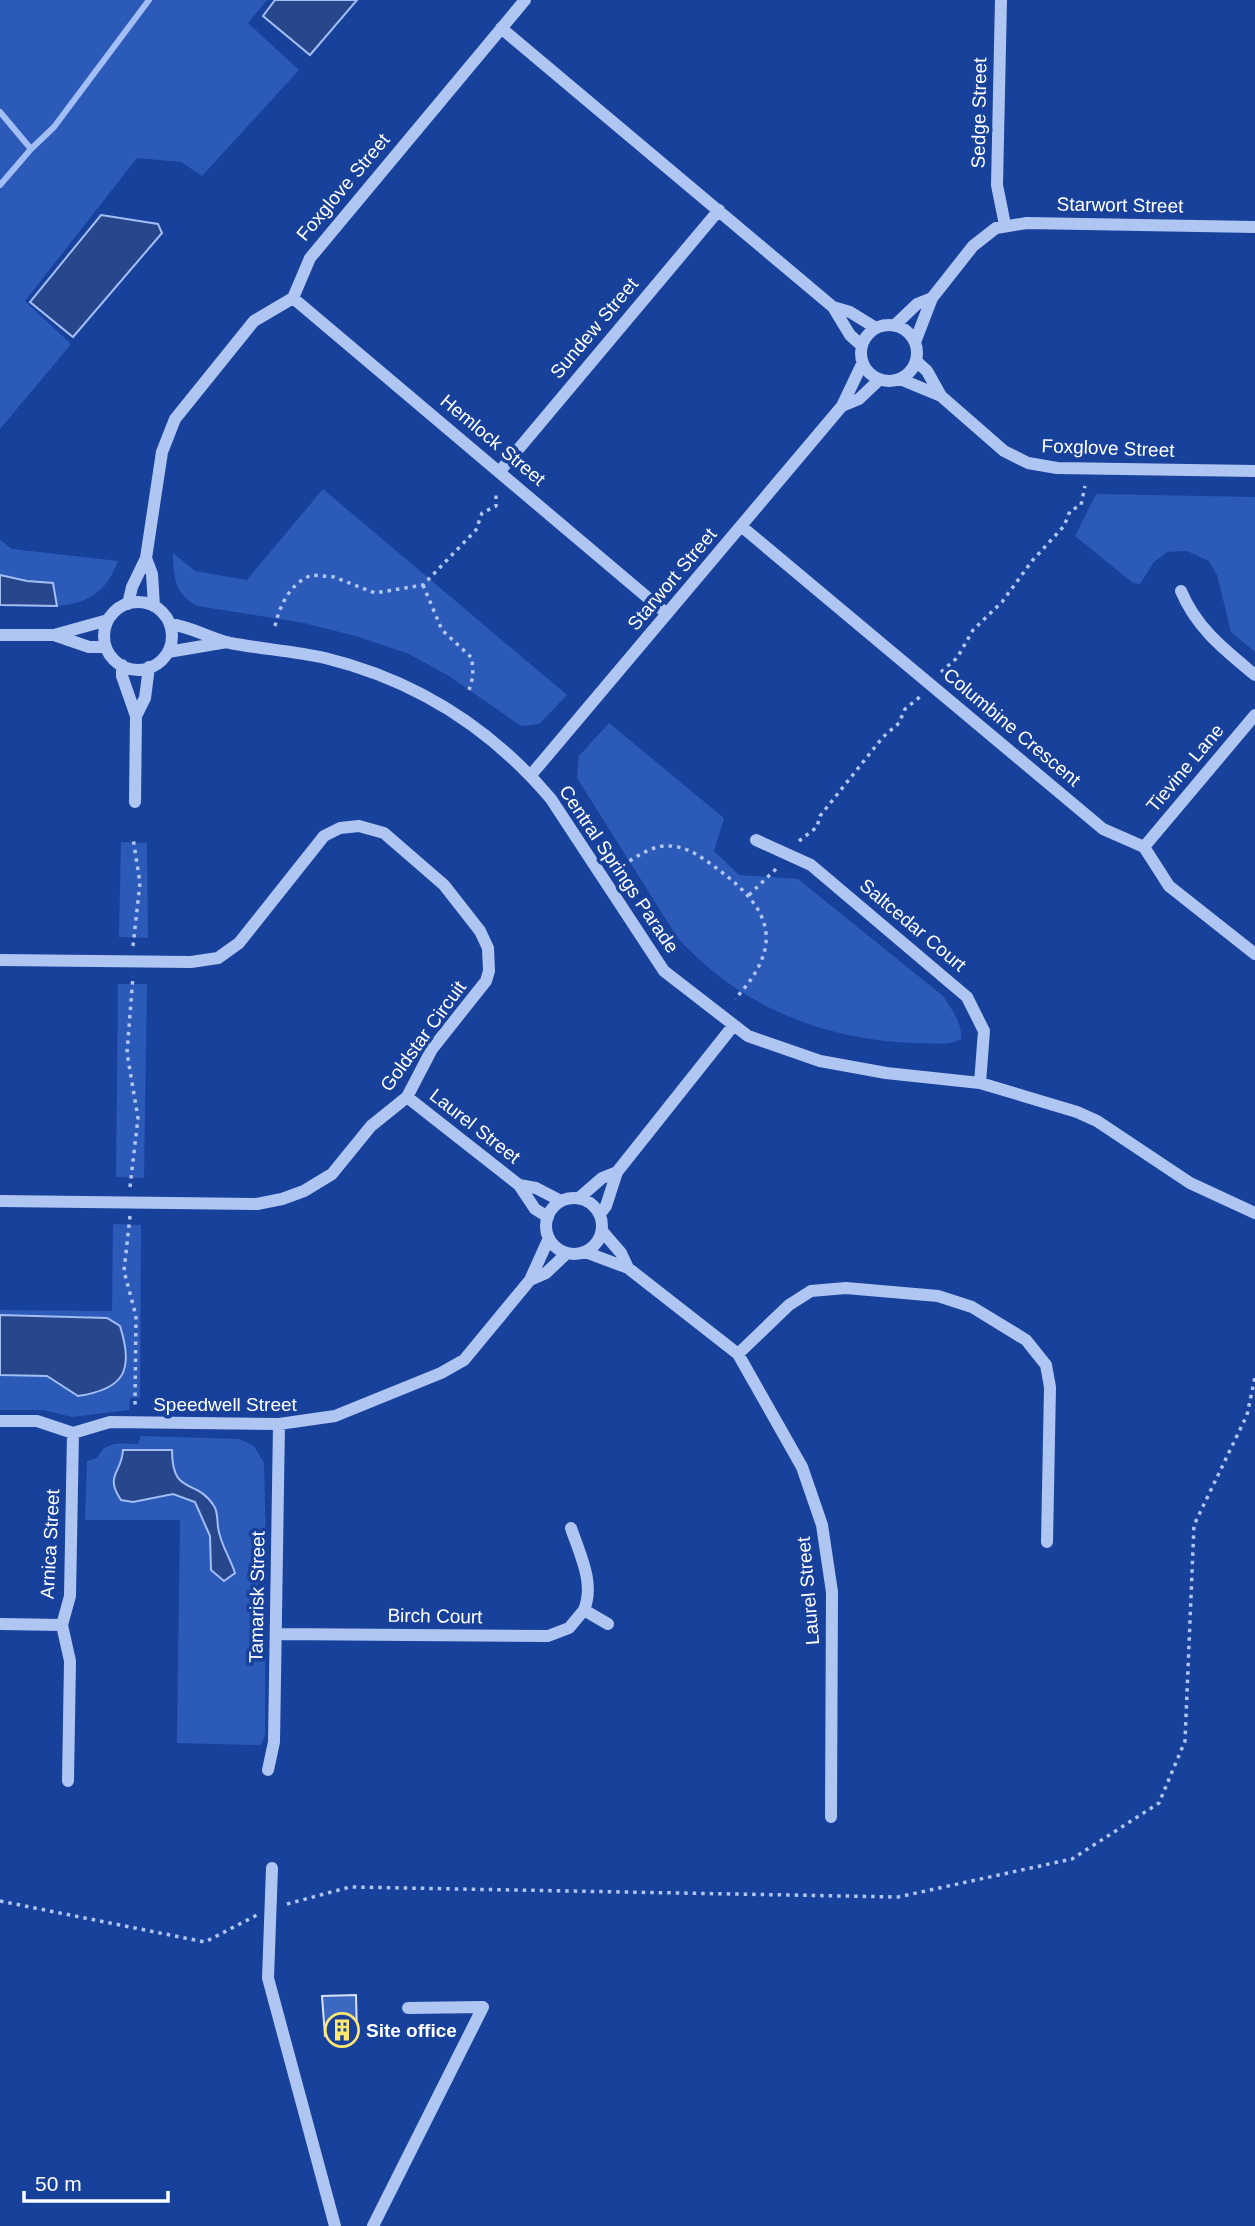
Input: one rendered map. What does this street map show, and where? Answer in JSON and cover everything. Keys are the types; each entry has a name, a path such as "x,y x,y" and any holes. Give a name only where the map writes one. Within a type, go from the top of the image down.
{"street":[{"name":"Foxglove Street","path":"293,298 310,258 525,0"},
{"name":"Sedge Street","path":"1001,0 997,178 1005,225"},
{"path":"501,28 833,307 850,335 861,345"},
{"name":"Sundew Street","path":"500,471 719,210"},
{"name":"Starwort Street","path":"1005,225 1027,223 1255,227"},
{"path":"932,298 917,304 895,325 876,328 861,345 862,364 879,380 900,379 912,369 916,361 915,342 932,298 980,239 1005,225"},
{"path":"128,604 132,587 146,558 162,452 175,419 254,321 293,298"},
{"name":"Hemlock Street","path":"293,298 667,614"},
{"path":"833,307 850,312 876,328"},
{"path":"895,325 910,334 915,342"},
{"name":"Foxglove Street","path":"916,361 927,371 941,396"},
{"name":"Starwort Street","path":"531,775 842,407 862,364"},
{"name":"Foxglove Street","path":"900,379 941,396 1004,451 1028,463 1057,468 1255,471"},
{"name":"Starwort Street","path":"842,407 865,394 879,380"},
{"name":"Columbine Crescent","path":"741,526 1103,829 1144,847"},
{"path":"122,666 149,667 168,652 172,634 170,624 154,606 152,574 146,558"},
{"path":"1181,592 1189,610 1206,633 1255,675"},
{"path":"135,802 136,716 122,676 122,666 106,647 104,638 108,620 120,607 128,604 154,606"},
{"path":"0,635 54,635 108,620"},
{"name":"Central Springs Parade","path":"170,624 193,628 228,642 323,658 361,668 401,684 467,721 531,775 583,844 664,971 733,1026 767,1044 820,1061 886,1073 980,1083 1011,1090 1097,1121 1190,1183 1255,1213"},
{"path":"54,635 89,647 106,647"},
{"name":"Central Springs Parade","path":"168,652 228,642"},
{"path":"136,716 145,698 149,667"},
{"name":"Tievine Lane","path":"1144,847 1255,715"},
{"name":"Goldstar Circuit","path":"0,960 191,962 218,958 239,943 324,836 349,826 377,829 403,846 444,885 480,931 490,960 486,981 432,1049 407,1097 371,1126 341,1164 321,1182 270,1202 0,1201"},
{"name":"Saltcedar Court","path":"756,840 811,864 967,997 984,1031 980,1083"},
{"path":"1144,847 1169,886 1255,954"},
{"path":"600,1214 606,1206 617,1172 733,1026"},
{"name":"Laurel Street","path":"407,1097 519,1185 535,1209 548,1217"},
{"path":"579,1198 595,1207 600,1214 602,1231 598,1240 585,1252 567,1253 549,1238 548,1217 561,1201 579,1198 602,1178 617,1172"},
{"name":"Laurel Street","path":"519,1185 536,1188 561,1201"},
{"name":"Laurel Street","path":"602,1231 621,1253 628,1268"},
{"name":"Speedwell Street","path":"73,1433 110,1422 279,1424 335,1416 453,1367 473,1351 530,1280 549,1238"},
{"name":"Laurel Street","path":"585,1252 628,1268 714,1338 738,1354 802,1467 822,1525 828,1558 833,1626 831,1817"},
{"name":"Speedwell Street","path":"530,1280 546,1273 567,1253"},
{"path":"738,1354 799,1298 822,1288 950,1298 1004,1326 1034,1347 1049,1376 1047,1542"},
{"path":"0,1421 37,1421 73,1433"},
{"name":"Tamarisk Street","path":"268,1770 274,1742 279,1424"},
{"name":"Arnica Street","path":"68,1781 70,1661 62,1625 70,1596 73,1433"},
{"path":"571,1528 588,1580 584,1611 608,1624"},
{"name":"Birch Court","path":"275,1634 548,1636 569,1628 584,1611"},
{"path":"0,1624 62,1625"},
{"path":"272,1868 268,1978 335,2226"},
{"path":"373,2226 483,2007 408,2008"}],"path":[{"path":"941,672 957,658 973,630 1002,602 1032,561 1064,526 1070,511 1081,505 1085,486"},
{"path":"275,626 291,590 312,575 334,577 375,593 423,585 476,530 482,513 496,506 496,492"},
{"path":"423,585 442,631 472,658 473,676 468,694"},
{"path":"799,841 817,827 820,816 883,737 899,723 905,709 921,696"},
{"path":"133,838 140,870 133,949"},
{"path":"622,865 657,847 672,846 706,860 749,895 766,925 767,946 758,970 735,999"},
{"path":"749,895 777,868"},
{"path":"130,1190 138,1118 127,1053 133,974"},
{"path":"130,1214 124,1271 136,1316 135,1405"},
{"path":"0,1901 205,1942 270,1908 351,1887 898,1896 1072,1859 1159,1803 1185,1741 1194,1525 1247,1415 1255,1377"}],"shaded area":[{"path":"0,0 267,0 248,23 299,70 202,176 181,162 137,158 25,301 71,344 0,429"},
{"path":"275,0 357,0 310,55 263,16"},
{"path":"101,215 158,224 162,233 73,337 30,302"},
{"path":"323,489 567,695 539,724 521,726 449,676 409,654 359,637 304,623 198,606 180,591 175,578 173,553 195,571 247,580"},
{"path":"1096,494 1255,497 1255,652 1231,632 1217,575 1209,561 1187,551 1167,552 1154,562 1140,584 1133,583 1075,536"},
{"path":"0,540 12,549 118,561 108,580 95,594 78,602 57,606 53,583 0,575"},
{"path":"0,575 53,583 57,606 0,605"},
{"path":"609,723 724,818 714,851 739,875 798,879 943,996 958,1022 961,1039 941,1044 885,1041 851,1036 819,1027 756,1001 701,961 677,937 577,778 579,756"},
{"path":"121,842 147,843 148,938 119,937"},
{"path":"118,984 147,984 144,1178 116,1177"},
{"path":"113,1224 141,1225 140,1398 130,1398 129,1410 72,1417 43,1410 0,1410 0,1375 47,1376 59,1385 96,1393 117,1383 126,1370 87,1316 0,1315 0,1310 112,1311"},
{"path":"0,1315 107,1318 120,1326 124,1341 126,1355 122,1375 106,1388 78,1396 47,1376 0,1375"},
{"path":"141,1436 239,1439 254,1446 264,1463 266,1544 258,1551 258,1603 265,1607 265,1735 261,1745 177,1743 180,1520 85,1520 87,1461 97,1458 109,1446 138,1444","holes":["123,1458 172,1463 177,1480 187,1487 202,1505 230,1558 211,1570 210,1536 195,1502 173,1494 133,1502 121,1500 115,1489 116,1469"]},
{"path":"123,1450 172,1450 173,1465 181,1481 207,1497 215,1508 219,1533 235,1573 224,1581 211,1570 210,1536 195,1502 173,1494 133,1502 121,1500 116,1492 114,1479"}],"building":[{"path":"356,1995 357,2034 325,2036 322,1996"}],"waterway":[{"path":"0,185 54,127 149,0"},
{"path":"0,112 31,149"}],"place":[{"name":"Site office","path":"342,2030"}]}
